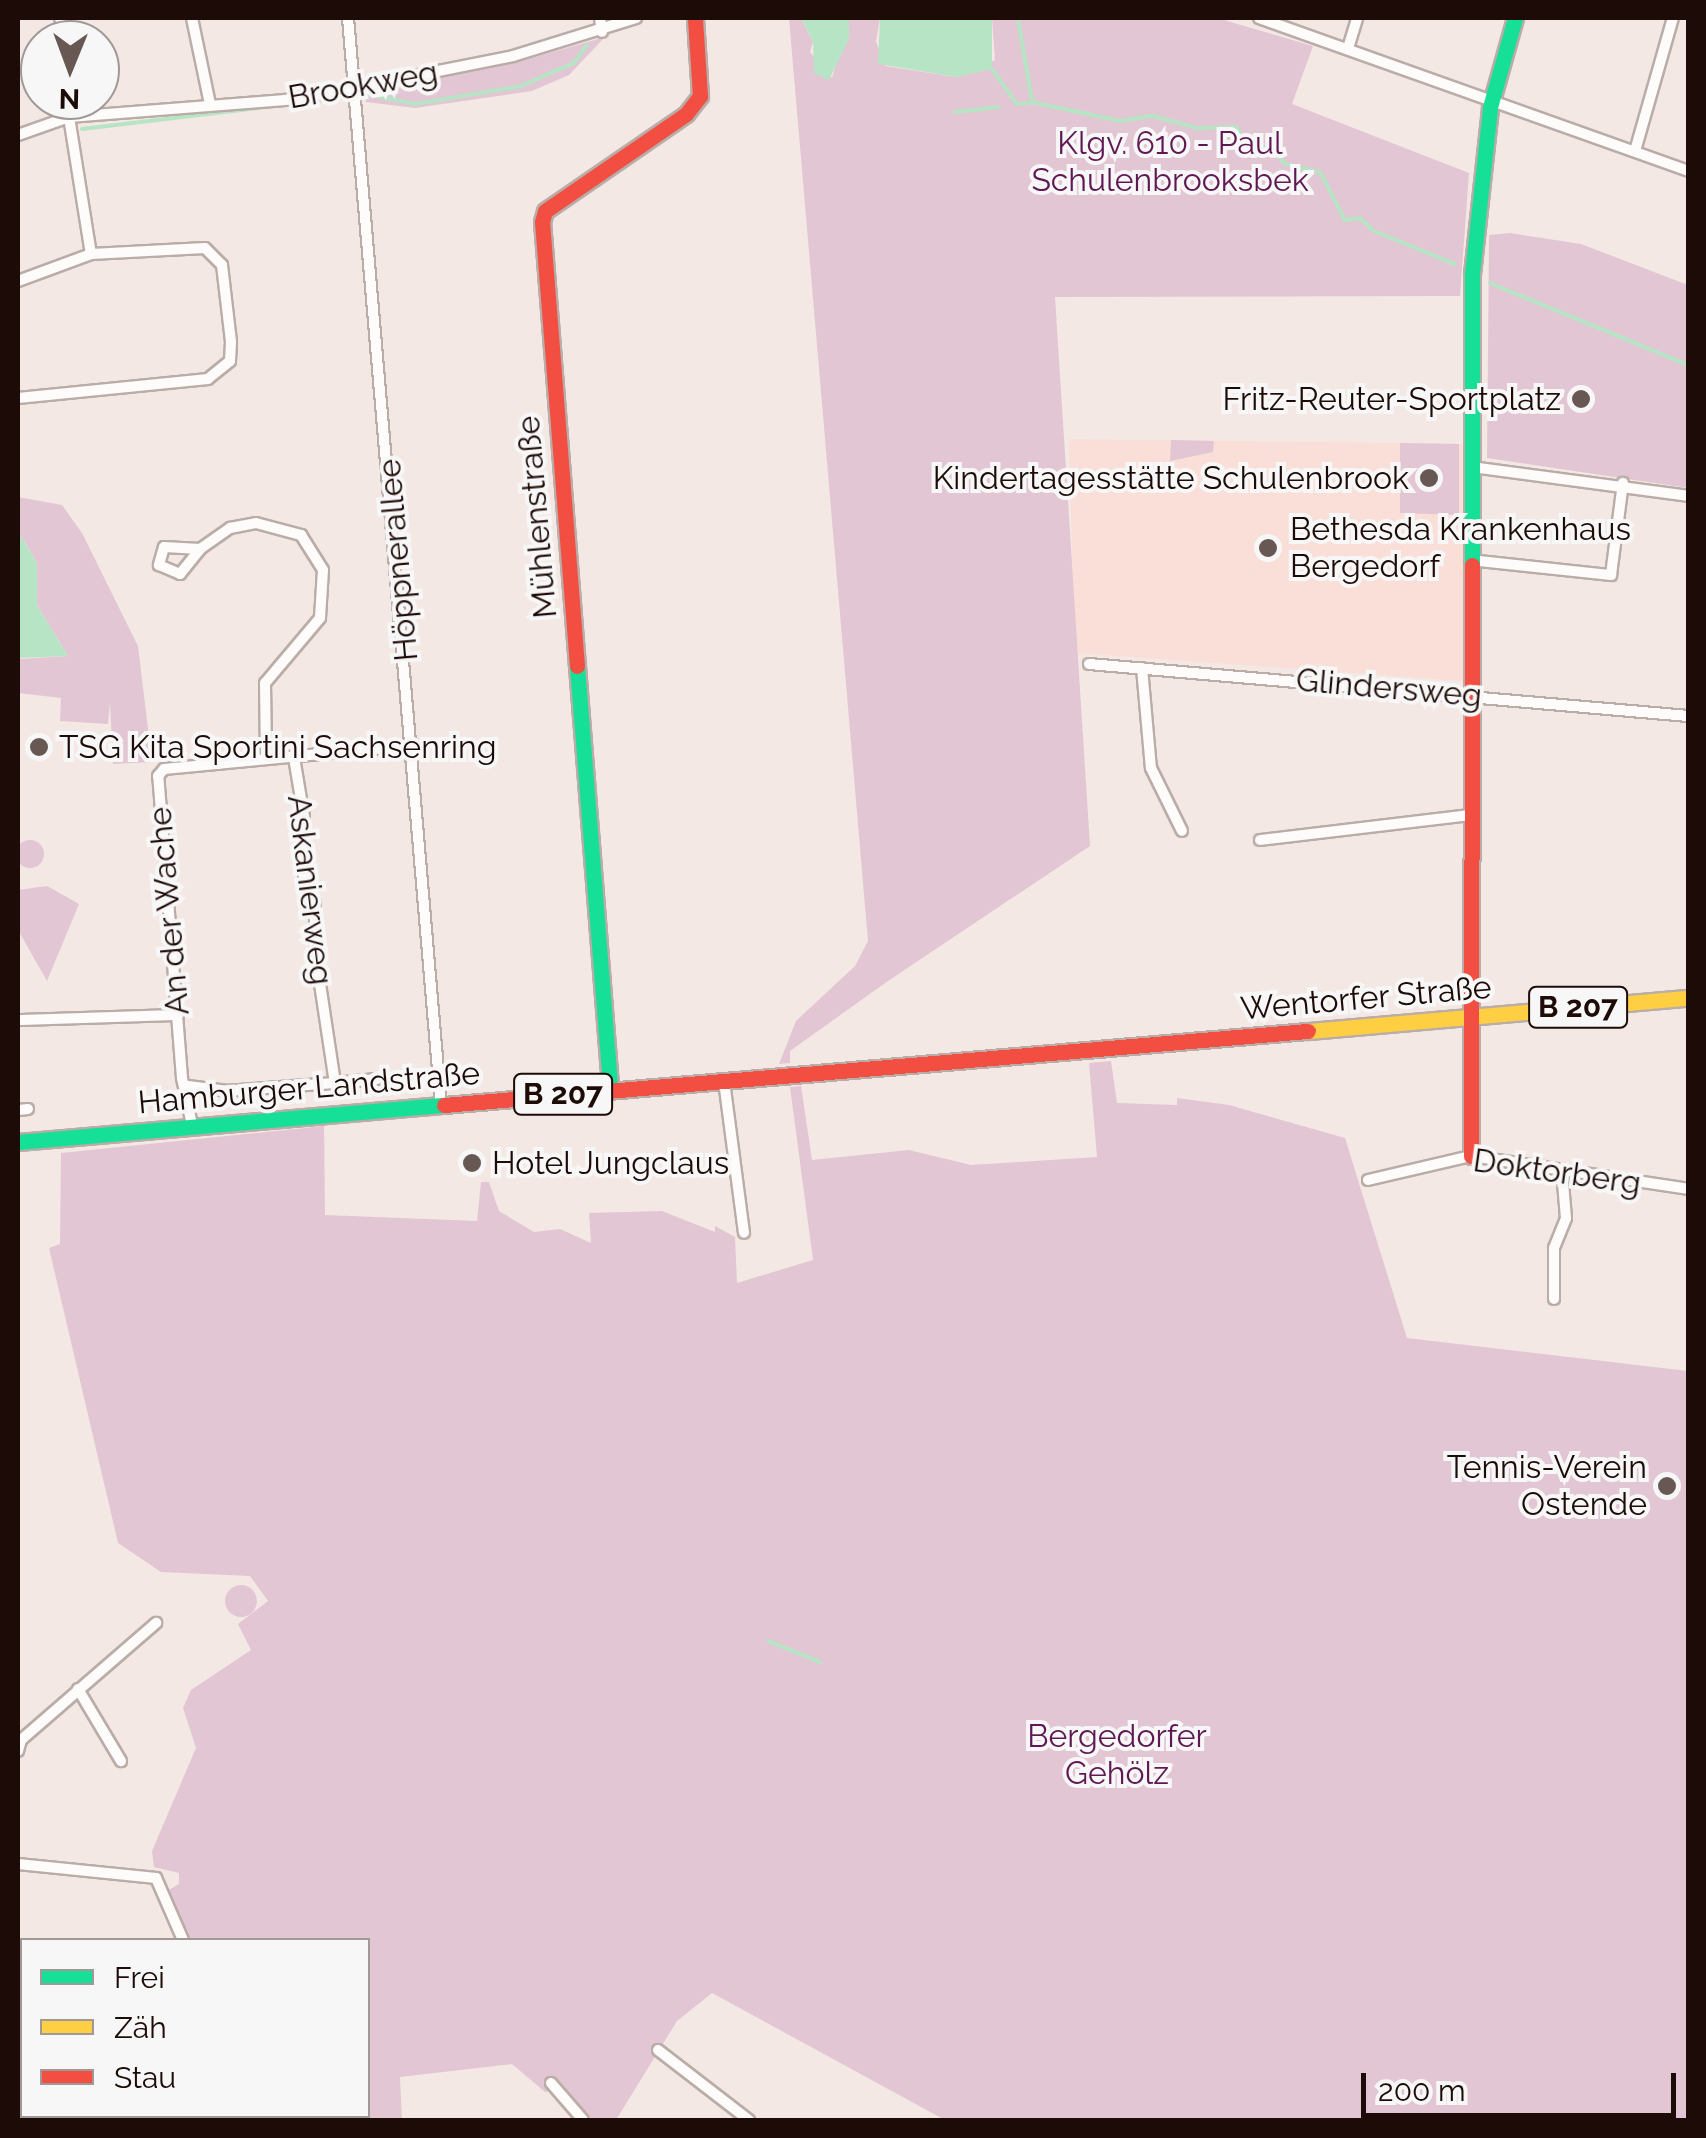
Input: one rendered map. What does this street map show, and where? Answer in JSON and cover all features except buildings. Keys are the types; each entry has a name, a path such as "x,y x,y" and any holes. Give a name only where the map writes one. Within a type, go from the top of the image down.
{"street":[{"path":"192,18 210,104"},
{"name":"Höppnerallee","path":"348,18 358,87 441,1104"},
{"path":"600,18 602,32"},
{"name":"Brookweg","path":"120,112 358,87 602,32 636,18"},
{"name":"Mühlenstraße","path":"610,1090 542,222 545,211 686,114 700,96 696,18"},
{"path":"1259,18 1349,46 1688,172"},
{"path":"1349,46 1358,18"},
{"path":"1471,1156 1468,694 1472,274 1492,98 1516,18"},
{"path":"1635,151 1673,18"},
{"name":"Brookweg","path":"18,135 60,120"},
{"path":"69,120 91,254"},
{"path":"18,281 91,254 204,248 217,257 230,361 208,379 18,398"},
{"path":"1472,466 1624,482 1688,496"},
{"path":"1470,560 1612,574 1624,482"},
{"path":"200,549 230,528 277,525 301,535 323,570 320,618 265,682 266,760"},
{"name":"Glindersweg","path":"1089,664 1688,716"},
{"path":"1142,668 1151,768 1182,831"},
{"name":"An der Wache","path":"192,1125 178,1015 158,776 164,769 414,745"},
{"name":"Askanierweg","path":"294,757 304,817 304,887 315,904 315,951 335,1083"},
{"path":"1260,840 1470,815"},
{"name":"Wentorfer Straße","path":"1108,1048 1688,998"},
{"path":"18,1020 178,1015"},
{"name":"Hamburger Landstraße","path":"18,1142 1108,1048"},
{"path":"188,1086 226,1091 378,1079"},
{"path":"724,1080 744,1233"},
{"name":"Doktorberg","path":"1368,1180 1471,1156 1688,1189"},
{"path":"1554,1299 1554,1248 1566,1218 1562,1172"},
{"path":"18,1751 21,1740 156,1623"},
{"path":"78,1689 120,1762"},
{"path":"18,1864 156,1878 181,1938"},
{"path":"658,2050 749,2120"},
{"path":"552,2083 583,2120"}],"shaded area":[{"path":"801,18 849,18 849,39 829,80 814,73 813,42"},
{"path":"880,18 992,18 992,69 957,77 878,64"},
{"name":"Bethesda Krankenhaus Bergedorf","path":"1069,439 1466,444 1463,681 1075,653"},
{"path":"18,531 37,563 37,605 68,656 18,658"}],"green space":[{"name":"Klgv. 610 - Paul Schulenbrooksbek","path":"789,18 801,18 813,42 810,52 832,78 849,18 880,18 876,41 885,66 957,77 995,60 992,18 1217,18 1313,46 1292,104 1469,173 1460,296 1055,297 1090,846 790,1051 790,1063 779,1064 796,1021 855,966 868,941"},
{"path":"605,37 569,75 532,91 415,108 366,102 365,90 514,63"},
{"path":"1510,233 1581,244 1688,285 1688,488 1487,458 1489,235"},
{"path":"1171,440 1214,441 1213,452 1170,461"},
{"name":"Kindertagesstätte Schulenbrook","path":"1400,443 1459,444 1459,515 1400,513"},
{"path":"18,497 62,505 82,533 138,646 152,762 113,764 110,703 108,724 60,721 61,698 18,693 19,659 68,656 37,605 37,563 18,531"},
{"path":"30,840 40,844 44,854 40,864 30,868 20,864 16,854 20,844"},
{"path":"47,886 79,904 47,981 18,930 18,890"},
{"name":"Bergedorfer Gehölz","path":"1111,1061 1117,1103 1177,1105 1177,1098 1229,1105 1345,1138 1407,1338 1688,1371 1688,2120 945,2120 712,1993 677,2021 616,2120 593,2120 563,2088 545,2092 512,2064 400,2077 402,2120 306,2120 370,2118 370,1938 188,1938 165,1892 179,1884 179,1873 154,1867 152,1851 196,1748 183,1708 191,1690 251,1650 238,1624 268,1601 250,1576 161,1572 118,1543 49,1248 60,1244 61,1153 324,1126 325,1215 477,1221 481,1182 489,1182 499,1211 534,1232 560,1229 591,1243 589,1213 662,1211 715,1232 715,1226 735,1237 737,1283 813,1260 790,1087 801,1086 812,1160 909,1150 971,1165 1097,1157 1089,1063"},
{"path":"241,1585 252,1590 257,1601 252,1612 241,1617 230,1612 225,1601 230,1590"}],"waterway":[{"path":"1018,18 1032,102 1120,121 1153,116 1197,128 1236,127 1250,148 1271,148 1285,164 1320,172 1345,220 1360,218 1374,231 1455,264"},
{"path":"363,93 415,104 521,86 574,63 587,45"},
{"path":"992,69 1017,104 1029,103"},
{"path":"82,129 350,97"},
{"path":"955,112 999,107"},
{"path":"1490,283 1688,365"},
{"path":"768,1641 820,1662"}],"traffic: fast":[{"path":"1472,565 1472,274 1490,107 1515,18"},
{"path":"577,666 610,1090"},
{"path":"18,1142 444,1105"}],"traffic: slow":[{"path":"1308,1031 1688,998"}],"traffic: jam":[{"path":"577,666 542,222 545,211 686,114 700,96 695,18"},
{"path":"1471,1156 1472,565"},
{"path":"444,1105 1308,1031"}],"place":[{"name":"Fritz-Reuter-Sportplatz","path":"1581,399"},
{"name":"Kindertagesstätte Schulenbrook","path":"1429,478"},
{"name":"Bethesda Krankenhaus Bergedorf","path":"1268,548"},
{"name":"TSG Kita Sportini Sachsenring","path":"39,747"},
{"name":"Hotel Jungclaus","path":"472,1163"},
{"name":"Tennis-Verein Ostende","path":"1667,1486"}]}
